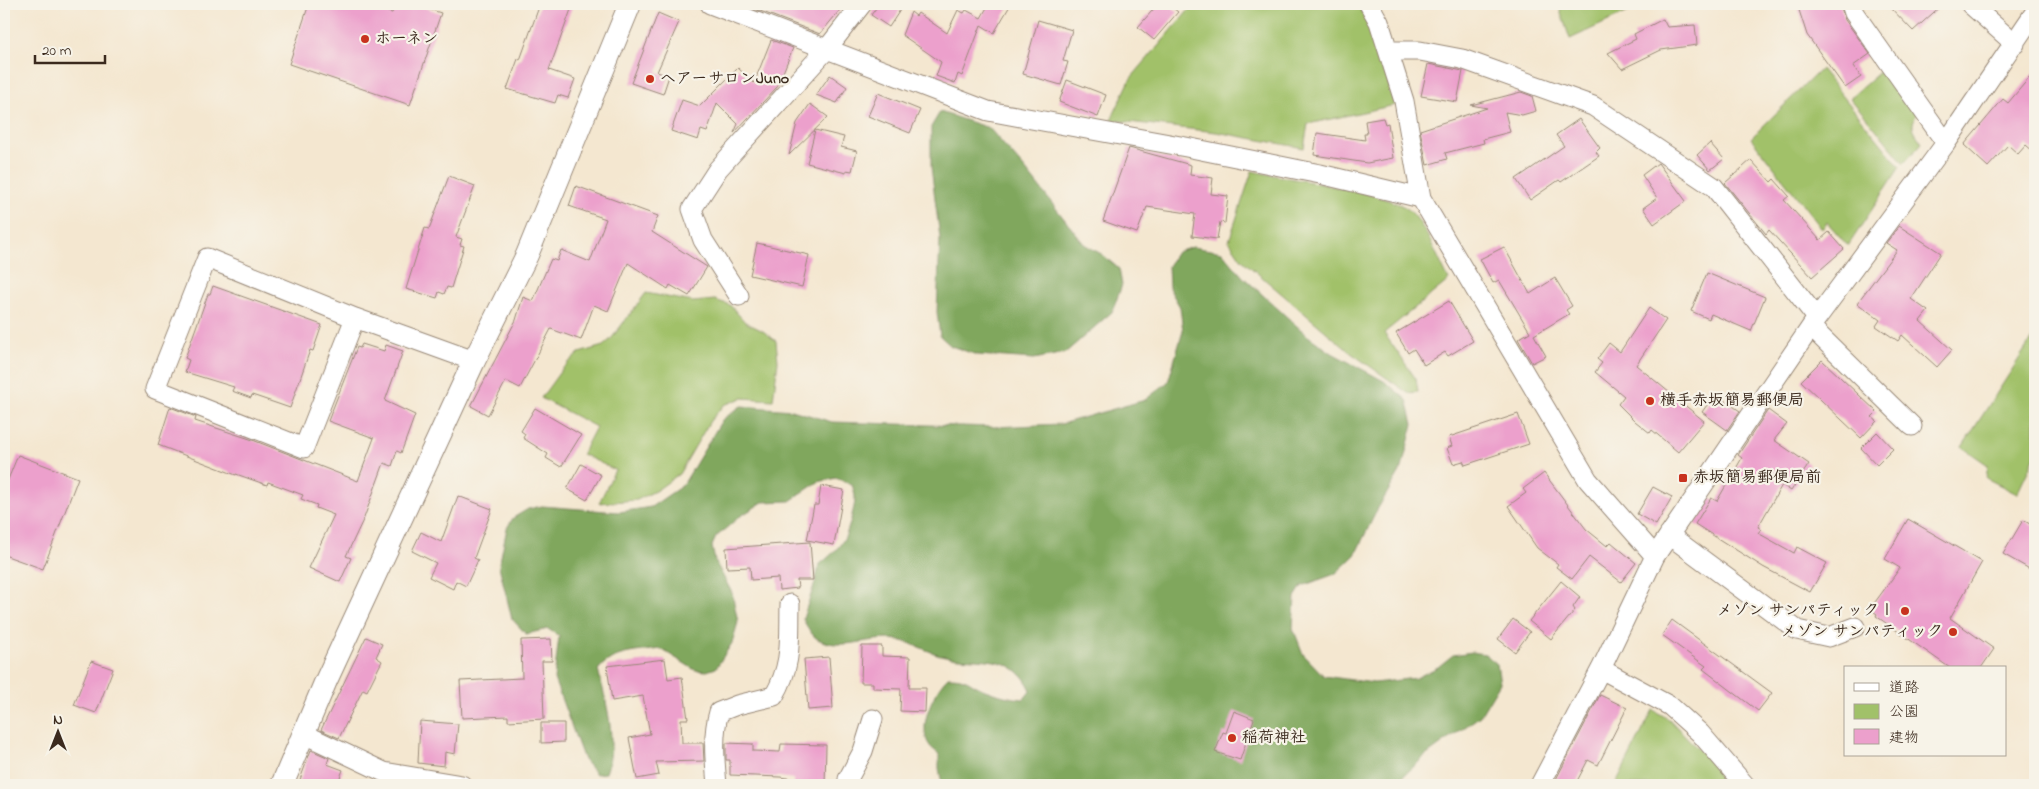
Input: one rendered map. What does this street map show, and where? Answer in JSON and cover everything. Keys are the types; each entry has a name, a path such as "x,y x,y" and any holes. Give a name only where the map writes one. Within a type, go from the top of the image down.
{"street":[{"path":"282,785 325,683 474,361 527,255 630,4"},
{"path":"710,4 988,112 1205,150 1320,174 1421,198"},
{"path":"739,296 703,240 692,209 718,169 826,50 862,4"},
{"path":"1369,4 1379,22 1404,101 1421,198 1588,480 1655,556"},
{"path":"1851,4 1854,13 1946,143"},
{"path":"1970,4 2015,44"},
{"path":"1540,785 1601,669 1655,556 1814,322 1946,143 2035,12"},
{"path":"1388,51 1420,51 1462,59 1593,106 1714,188 1814,322 1912,426"},
{"path":"355,318 304,448 155,389 207,258 355,318 474,361"},
{"path":"1669,535 1797,630 1829,637 1855,627"},
{"path":"717,785 715,760 716,722 719,712 737,705 774,696 784,679 789,660 790,604"},
{"path":"1601,669 1670,706 1700,734 1745,785"},
{"path":"848,785 848,779 863,751 873,719"},
{"path":"304,734 384,772 462,785"}],"green space":[{"path":"1194,4 1358,4 1379,47 1395,105 1308,124 1304,148 1216,132 1111,120 1131,78"},
{"path":"1558,4 1645,4 1570,39"},
{"path":"1821,69 1900,167 1848,246 1827,222 1822,229 1751,138"},
{"path":"1883,69 1917,114 1913,126 1922,143 1904,163 1850,98"},
{"path":"940,112 989,128 1025,169 1084,244 1103,255 1119,269 1122,285 1112,312 1065,353 1034,359 977,355 951,346 940,336 937,312 940,238 931,167 931,127"},
{"path":"1252,171 1359,192 1398,204 1415,216 1426,233 1449,280 1384,333 1416,379 1418,392 1408,393 1351,353 1242,260 1229,241"},
{"path":"1193,247 1222,252 1243,277 1308,336 1332,353 1384,381 1407,400 1413,424 1402,468 1377,510 1355,555 1335,574 1302,586 1295,597 1293,628 1303,654 1324,676 1374,683 1416,678 1438,667 1453,655 1471,652 1485,654 1497,664 1500,683 1480,716 1424,757 1394,785 942,785 939,754 930,746 926,738 925,729 928,710 932,700 948,677 964,679 985,690 1014,698 1024,699 1031,690 1024,678 1015,669 994,661 945,656 898,640 888,639 835,644 825,642 814,636 803,619 819,565 837,549 844,538 850,524 855,503 855,493 852,485 836,478 818,482 790,501 763,502 739,517 716,537 712,546 715,561 732,593 738,622 732,643 716,668 707,671 695,670 661,649 619,656 611,659 598,670 610,721 611,748 606,773 596,774 584,760 554,679 559,636 548,629 526,634 512,619 499,566 507,528 513,518 528,509 542,506 619,512 651,507 683,485 722,420 741,406 792,410 832,422 993,427 1061,424 1145,400 1168,382 1183,331 1180,307 1169,288 1168,266 1177,252"},
{"path":"646,293 693,302 715,300 730,305 745,322 763,331 776,341 778,361 773,400 742,398 724,405 710,421 679,474 657,490 637,500 599,503 615,470 582,454 596,427 541,398 562,369 579,353 603,346 611,339"},
{"path":"2035,334 2035,456 2017,494 1986,478 1988,465 1962,447"},
{"path":"1653,710 1669,719 1733,785 1615,785"}],"building":[{"name":"ホーネン","path":"309,4 363,4 392,13 396,4 413,4 441,13 410,105 289,64"},
{"path":"540,4 573,4 549,70 575,79 568,98 558,95 555,103 507,89 518,59 520,60"},
{"path":"742,4 845,4 820,34"},
{"path":"879,4 904,4 889,27 871,15"},
{"path":"989,4 1011,4 994,33 981,25 962,76 958,74 955,83 936,76 941,62 902,35 911,12 916,16 918,13 947,33 958,10 964,13 966,10 981,18"},
{"path":"1158,4 1168,4 1178,12 1154,40 1138,27"},
{"path":"1797,4 1840,4 1845,20 1870,54 1853,66 1861,77 1845,88 1807,35"},
{"path":"1887,4 1943,4 1913,31"},
{"path":"658,13 679,22 657,72 669,76 663,94 631,83"},
{"path":"1663,19 1667,27 1695,25 1697,45 1661,50 1622,69 1608,53 1636,39 1634,34"},
{"path":"1038,20 1072,30 1063,61 1068,62 1061,85 1023,74"},
{"path":"771,40 793,48 777,87 734,133 738,124 717,103 707,132 701,130 698,140 671,131 682,100 700,106 738,68 754,83"},
{"path":"1428,64 1463,71 1457,102 1421,96"},
{"path":"2035,71 2035,153 2026,145 2018,154 2008,145 1988,167 1964,145 2003,99 2008,103"},
{"path":"830,75 847,87 837,103 816,95"},
{"path":"1067,80 1106,95 1098,117 1059,102"},
{"path":"1521,92 1532,96 1536,111 1522,115 1505,112 1510,132 1483,139 1484,143 1445,153 1447,159 1427,165 1420,130 1487,108 1471,105"},
{"path":"878,93 920,110 910,133 868,116"},
{"path":"810,104 828,117 789,155 797,123"},
{"path":"1383,118 1385,124 1388,123 1393,158 1367,163 1314,155 1317,133 1365,140 1364,134 1367,134 1365,121"},
{"path":"1579,119 1600,148 1596,152 1599,156 1530,200 1516,179 1564,146 1556,135"},
{"path":"815,130 844,137 841,147 857,151 852,171 846,170 846,173 807,163"},
{"path":"1710,143 1724,159 1710,170 1697,155"},
{"path":"1129,148 1191,165 1190,175 1213,178 1211,194 1228,196 1225,223 1220,222 1217,239 1192,236 1195,214 1147,207 1137,233 1103,221"},
{"path":"1751,160 1771,182 1774,179 1789,196 1784,200 1820,240 1829,232 1844,249 1812,277 1769,230 1766,234 1725,183"},
{"path":"1658,163 1686,201 1654,224 1643,208 1657,198 1642,175"},
{"path":"449,176 475,186 456,237 462,239 460,245 464,246 451,288 447,287 444,294 439,292 437,298 406,289 425,228 429,229"},
{"path":"576,186 658,216 652,232 707,267 689,296 670,285 668,289 628,263 608,311 594,305 581,340 551,329 520,388 506,381 488,415 471,406 516,320 523,297 533,301 551,259 557,261 561,250 590,262 606,219 569,206"},
{"path":"1899,226 1941,253 1911,299 1928,311 1920,321 1952,350 1937,367 1902,335 1898,341 1876,326 1880,320 1857,303 1897,250 1886,243"},
{"path":"757,243 809,255 802,287 750,275"},
{"path":"1504,247 1530,294 1555,278 1572,306 1566,310 1569,314 1534,335 1546,356 1532,363 1518,339 1530,332 1499,280 1493,283 1480,259"},
{"path":"1707,273 1765,297 1751,331 1711,314 1709,319 1691,311"},
{"path":"213,286 322,325 313,351 310,350 290,408 252,395 251,398 232,391 234,387 185,372 189,360 185,358 208,294 210,294"},
{"path":"1449,301 1473,341 1448,356 1445,352 1424,365 1414,349 1408,353 1396,333"},
{"path":"1649,308 1666,320 1636,365 1704,421 1678,452 1652,430 1650,433 1635,421 1618,404 1624,396 1595,372 1602,363 1597,359 1609,343 1620,352"},
{"path":"362,344 384,351 386,345 403,351 385,401 415,415 401,453 397,451 392,466 384,463 364,518 346,556 351,558 340,582 309,568 334,515 316,508 317,505 301,499 303,495 268,482 267,485 236,475 158,445 170,407 196,417 195,421 250,439 358,481 374,438 328,421 357,347 360,348"},
{"path":"1822,360 1877,412 1872,417 1877,421 1861,438 1801,381"},
{"path":"1715,394 1740,411 1727,430 1702,412"},
{"path":"535,408 581,435 561,467 546,458 548,454 523,438 525,434 521,431"},
{"path":"1768,410 1787,424 1774,440 1809,464 1791,491 1782,485 1758,527 1761,529 1758,533 1794,553 1797,547 1827,563 1810,592 1763,567 1695,524 1711,498 1717,501 1742,458 1738,455"},
{"path":"1518,414 1529,444 1465,465 1463,461 1453,464 1447,448 1452,446 1449,437"},
{"path":"1877,432 1893,449 1877,465 1861,448"},
{"path":"18,455 78,478 43,569 4,555 4,483 7,482"},
{"path":"581,464 601,475 587,500 567,489"},
{"path":"1544,473 1586,529 1607,546 1611,542 1636,563 1621,582 1589,557 1572,579 1556,567 1558,564 1537,548 1508,506 1526,493 1523,489"},
{"path":"821,486 844,490 834,545 807,540 814,505 818,505"},
{"path":"1653,487 1672,497 1656,525 1637,514"},
{"path":"458,496 492,509 474,558 478,560 466,586 456,581 453,589 429,577 436,563 412,551 421,532 441,542"},
{"path":"1908,519 1982,562 1950,618 1994,649 1982,666 1947,666 1876,616 1877,614 1870,609 1900,568 1885,559"},
{"path":"2023,520 2035,527 2035,572 2003,554"},
{"path":"810,542 813,580 797,580 798,588 779,590 778,578 751,580 750,567 727,568 726,548"},
{"path":"1561,581 1580,597 1573,607 1575,610 1551,639 1529,621"},
{"path":"1513,619 1530,632 1515,652 1498,639"},
{"path":"1672,620 1772,693 1758,711 1703,669 1706,666 1662,635"},
{"path":"366,637 382,644 376,657 382,661 367,691 363,689 339,738 321,730"},
{"path":"551,639 552,661 542,661 544,719 508,721 508,716 462,718 460,681 522,678 521,640"},
{"path":"862,646 882,646 882,656 910,657 909,688 926,688 925,712 900,711 901,689 873,688 873,683 861,683"},
{"path":"829,657 833,708 808,710 804,659"},
{"path":"665,659 668,679 682,677 688,719 681,719 682,743 703,743 704,761 656,762 659,775 637,779 629,738 650,734 643,696 612,701 607,666"},
{"path":"91,661 113,669 96,713 74,705"},
{"path":"1600,695 1627,708 1598,765 1588,760 1575,785 1553,785"},
{"name":"稲荷神社","path":"1234,711 1254,719 1240,760 1215,752 1223,732 1226,733"},
{"path":"420,721 458,724 455,754 445,752 444,766 418,763"},
{"path":"541,723 564,723 564,742 541,743"},
{"path":"726,743 753,744 753,751 780,752 781,744 826,745 825,785 793,785 793,779 730,775 730,760 726,760"},
{"path":"311,750 329,758 327,764 343,770 337,785 298,785"}],"place":[{"name":"ホーネン","path":"365,39"},
{"name":"ヘアーサロンJuno","path":"650,79"},
{"name":"横手赤坂簡易郵便局","path":"1650,401"},
{"name":"赤坂簡易郵便局前","path":"1683,478"},
{"name":"メゾン サンパティックⅠ","path":"1905,611"},
{"name":"メゾン サンパティック","path":"1953,632"},
{"name":"稲荷神社","path":"1232,738"}]}
